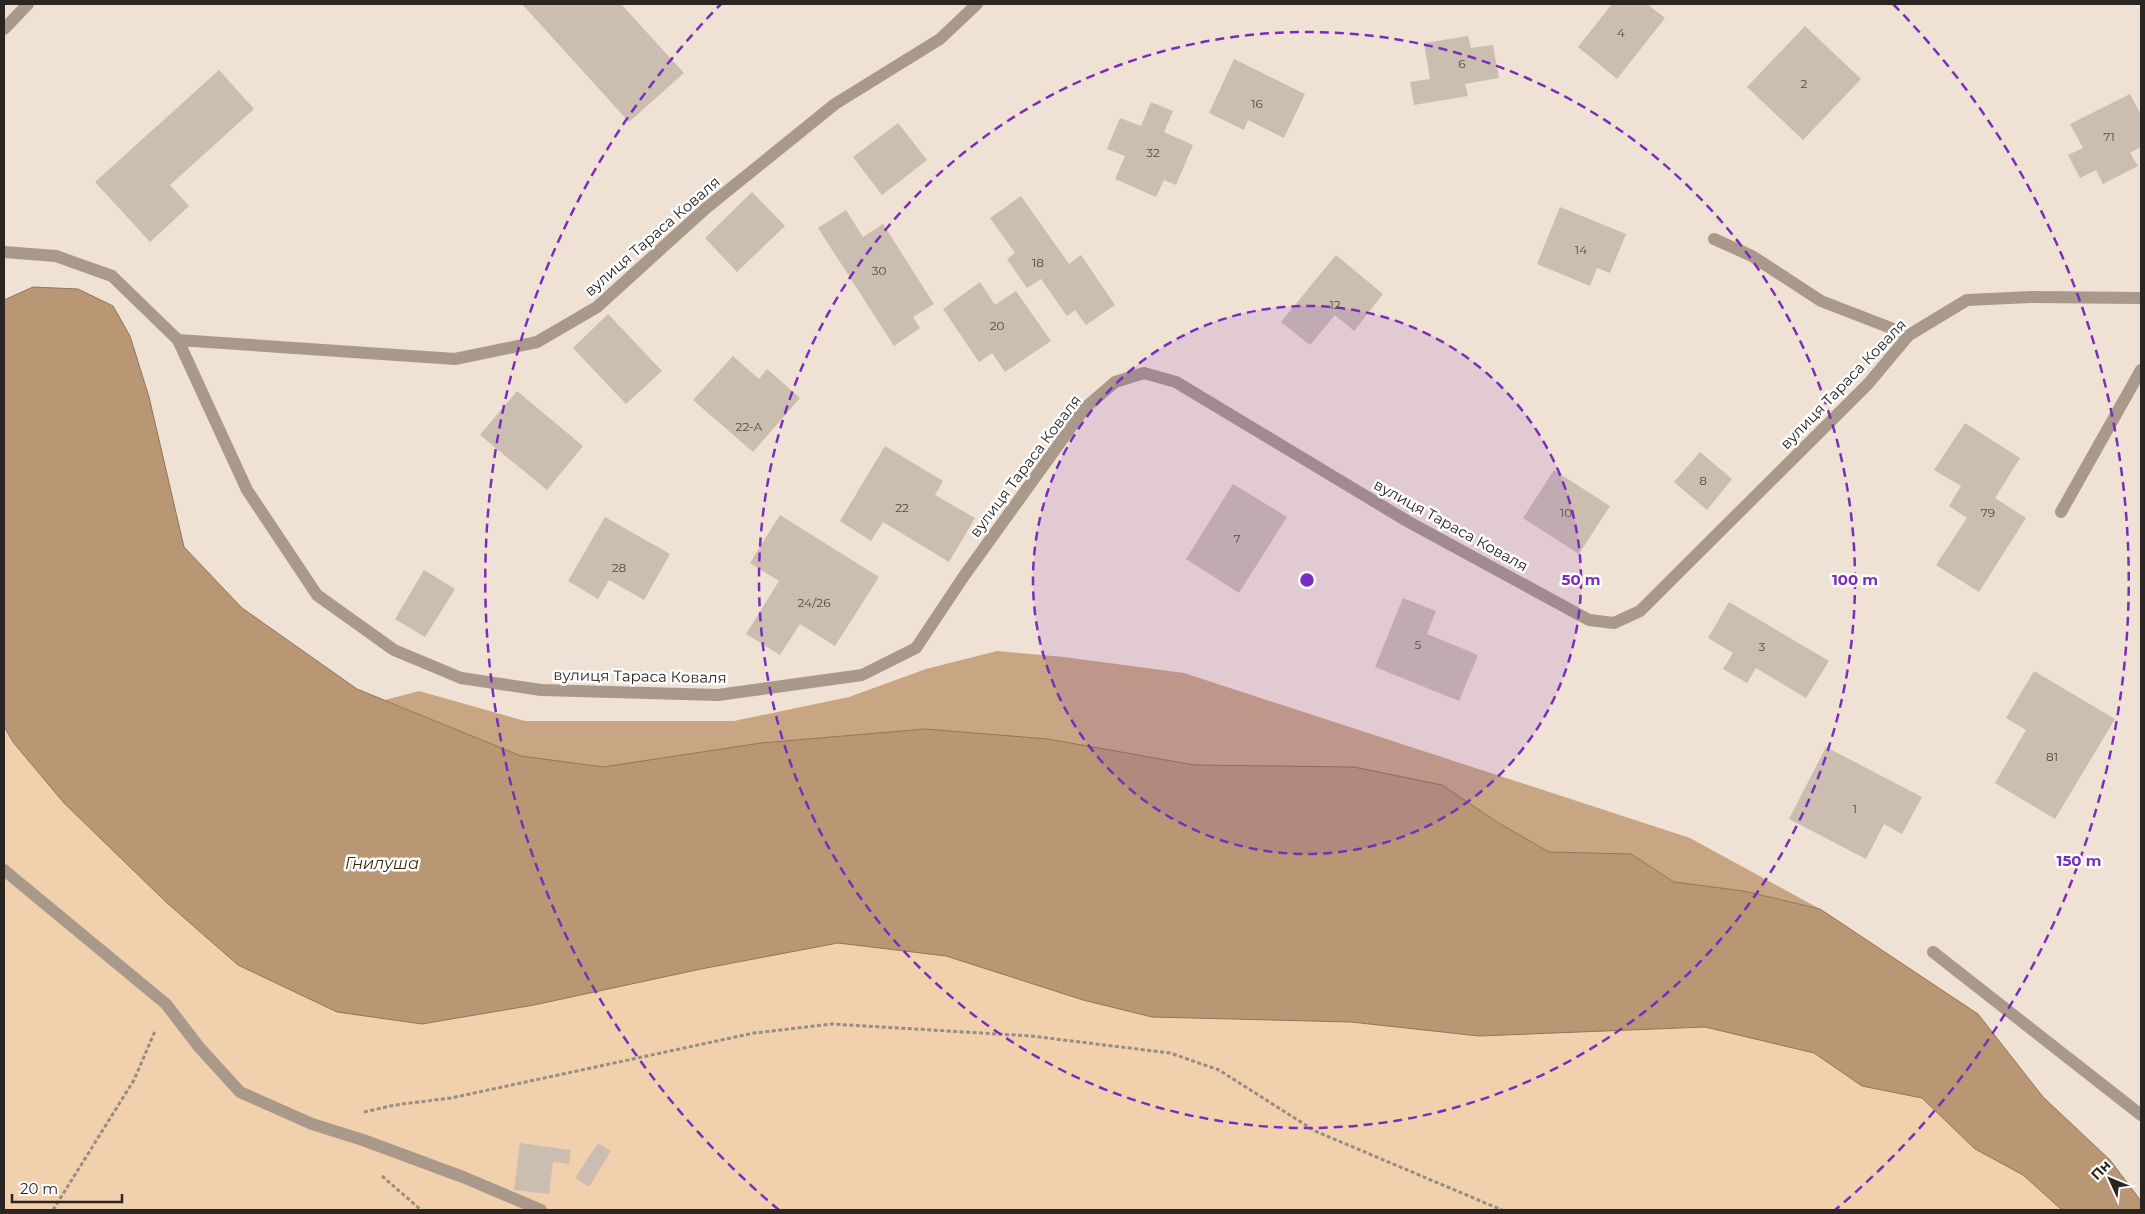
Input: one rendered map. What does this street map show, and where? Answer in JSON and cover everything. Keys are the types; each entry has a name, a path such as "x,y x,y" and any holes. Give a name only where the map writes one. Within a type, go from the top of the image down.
{"street":[{"path":"4,29 28,4"},
{"name":"вулиця Тараса Коваля","path":"178,340 455,359 537,342 597,307 705,209 835,104 940,39 977,4"},
{"path":"1714,239 1752,256 1821,301 1909,335"},
{"name":"вулиця Тараса Коваля","path":"4,252 56,256 112,276 178,340 248,490 317,595 394,650 461,678 541,690 718,696 862,675 916,648 964,576 1085,408 1115,382 1144,373 1176,382 1407,522 1589,620 1614,623 1640,611 1868,384 1909,335 1967,300 2031,297 2141,298"},
{"path":"2061,512 2141,370"},
{"path":"4,870 166,1004 199,1047 240,1092 312,1124 363,1140 463,1177 541,1210"},
{"path":"1933,952 2141,1115"}],"path":[{"path":"53,1210 134,1080 166,1004"},
{"path":"358,1114 395,1105 451,1098 754,1033 832,1024 1031,1036 1170,1053 1219,1070 1315,1131 1502,1210"}],"shaded area":[{"path":"997,651 1064,657 1184,673 1690,838 1820,909 1744,891 1674,882 1631,854 1549,852 1497,822 1354,767 1194,765 1048,739 925,729 761,743 603,767 521,756 385,700 419,691 525,721 734,721 849,697 926,669"},
{"path":"4,726 13,742 64,803 166,902 238,965 337,1012 422,1024 534,1005 701,969 838,943 946,956 1083,1000 1152,1017 1351,1022 1479,1036 1705,1027 1814,1053 1862,1086 1922,1098 1975,1149 2023,1175 2062,1210 4,1210"}],"water":[{"name":"Гнилуша","path":"33,287 78,289 113,306 130,336 149,397 184,547 242,608 357,689 521,756 603,767 761,743 925,729 1048,739 1194,765 1354,767 1442,785 1497,822 1549,852 1631,854 1674,882 1744,891 1820,909 1978,1014 2043,1097 2110,1160 2141,1201 2141,1210 2062,1210 2023,1175 1975,1149 1922,1098 1862,1086 1814,1053 1705,1027 1479,1036 1351,1022 1152,1017 1083,1000 946,956 838,943 701,969 534,1005 422,1024 337,1012 238,965 166,902 64,803 13,742 4,726 4,300"}],"building":[{"path":"522,4 621,4 684,73 629,122"},
{"path":"1612,4 1647,4 1665,18 1617,79 1578,47"},
{"path":"1805,26 1861,79 1803,140 1747,87"},
{"path":"1468,36 1471,48 1493,45 1499,78 1465,84 1468,96 1414,105 1410,82 1430,79 1424,43"},
{"path":"1234,59 1305,94 1284,138 1248,120 1244,130 1209,113"},
{"path":"219,70 254,109 170,185 189,206 150,242 95,182"},
{"path":"2130,94 2141,115 2141,147 2130,153 2138,166 2103,184 2096,170 2080,178 2068,155 2083,148 2070,124"},
{"path":"1151,102 1173,111 1164,132 1193,145 1176,185 1164,180 1156,197 1115,179 1125,156 1107,149 1120,118 1141,126"},
{"path":"898,123 927,160 882,195 853,157"},
{"path":"752,192 785,226 737,272 705,238"},
{"path":"1021,196 1069,264 1081,255 1115,305 1086,325 1075,310 1067,316 1041,279 1027,288 1007,259 1015,253 990,218"},
{"path":"1560,207 1626,234 1610,273 1597,268 1590,286 1537,264"},
{"path":"846,210 863,237 883,224 934,304 913,317 920,328 894,346 818,228"},
{"path":"1336,255 1383,294 1354,331 1335,315 1310,345 1281,322"},
{"path":"980,282 995,305 1016,291 1051,341 1005,372 992,353 979,362 943,309"},
{"path":"608,314 662,371 626,404 573,348"},
{"path":"733,356 759,379 767,369 800,398 753,452 693,400"},
{"path":"517,391 583,446 547,490 480,435"},
{"path":"1965,423 2020,458 1995,498 2026,518 1979,592 1936,565 1967,518 1949,506 1961,486 1934,470"},
{"path":"885,446 943,481 935,495 975,518 949,562 883,522 871,541 840,521"},
{"path":"1700,452 1732,479 1707,510 1674,482"},
{"path":"1554,470 1610,506 1579,554 1523,518"},
{"path":"1233,484 1287,517 1239,593 1186,559"},
{"path":"780,515 879,577 835,646 800,624 780,655 746,634 779,581 750,563"},
{"path":"605,517 670,554 644,600 609,580 598,599 568,581"},
{"path":"424,570 455,589 425,637 395,619"},
{"path":"1403,598 1436,611 1427,634 1478,655 1459,701 1375,667"},
{"path":"1729,602 1829,661 1806,698 1756,668 1747,683 1723,669 1733,653 1708,638"},
{"path":"2034,671 2115,719 2055,819 1995,783 2026,730 2006,718"},
{"path":"1826,747 1922,797 1902,834 1884,824 1866,859 1789,819"},
{"path":"520,1143 571,1150 569,1164 553,1162 549,1194 514,1190"},
{"path":"598,1143 611,1151 589,1187 575,1178"}]}
